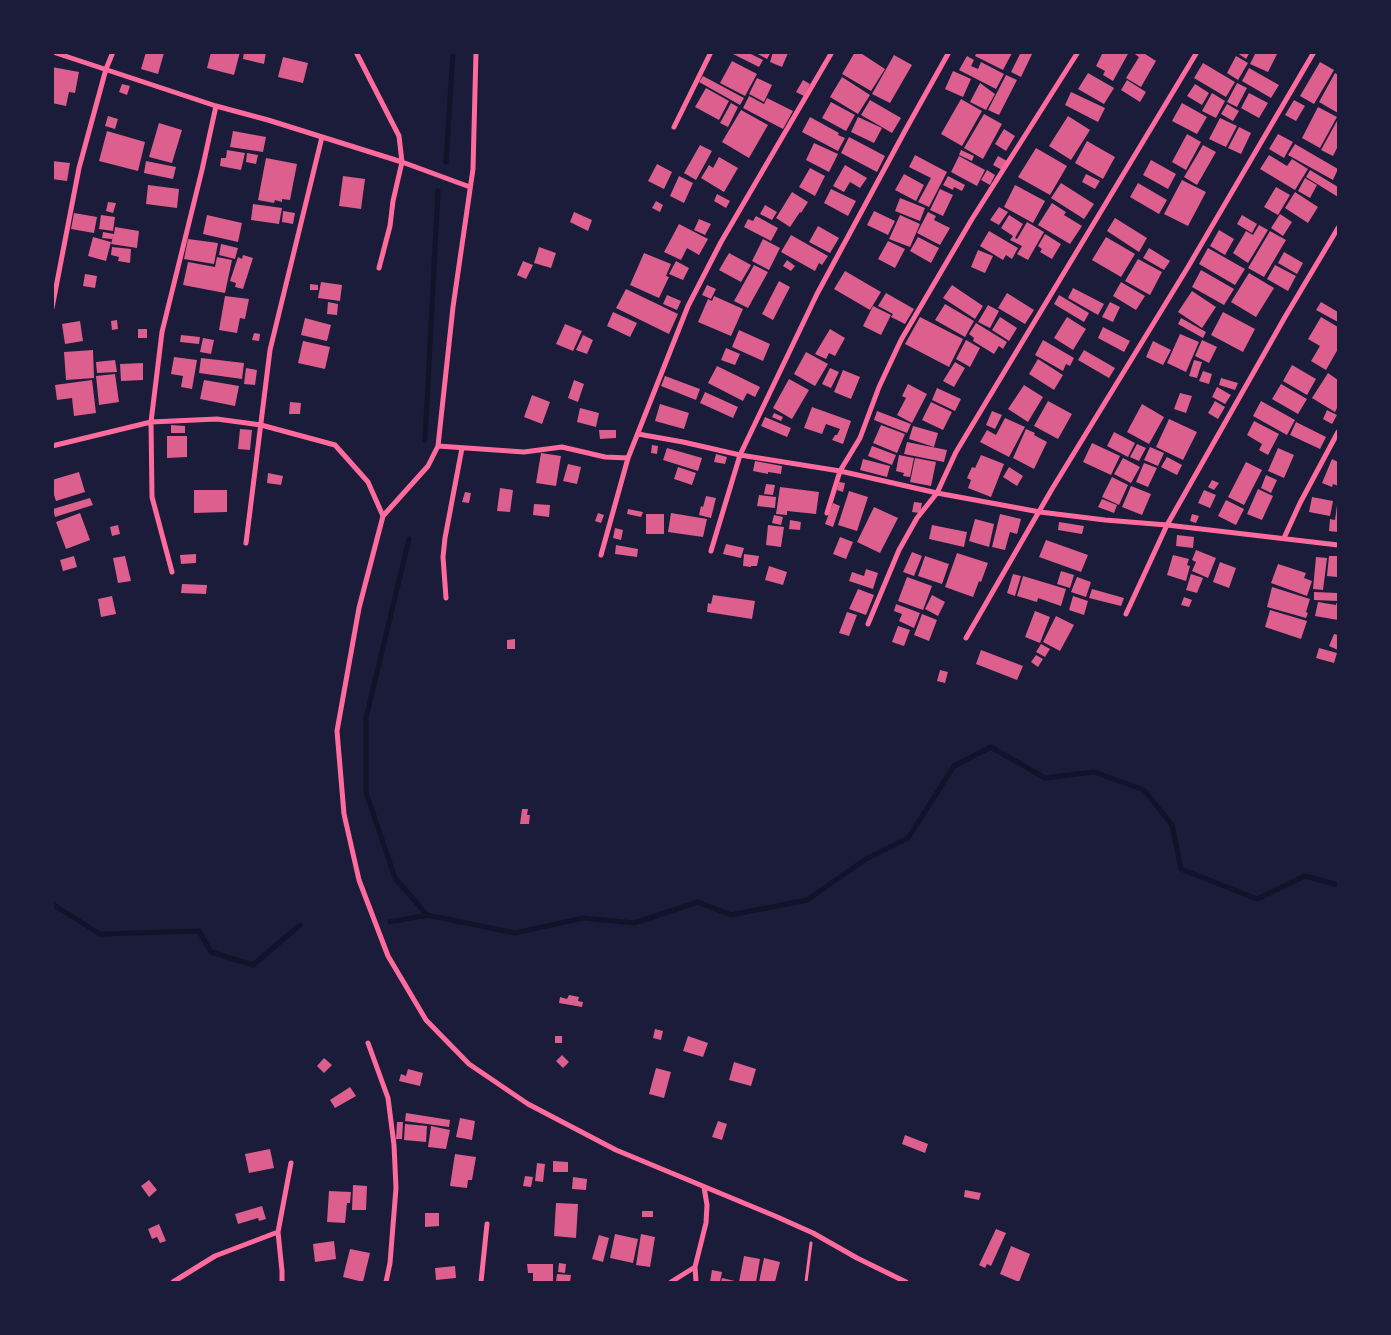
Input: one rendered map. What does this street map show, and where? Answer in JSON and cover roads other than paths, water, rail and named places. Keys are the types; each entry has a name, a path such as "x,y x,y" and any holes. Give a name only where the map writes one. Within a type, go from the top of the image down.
{"street":[{"path":"53,52 216,106 268,120 402,162 470,187"},
{"path":"52,308 79,168 112,52"},
{"path":"356,52 399,136 402,162 393,201 390,226 379,268"},
{"path":"476,52 473,170 454,307 438,446 428,466 383,516 359,608 337,731 344,814 359,880 388,956 426,1020 469,1064 528,1104 616,1150 812,1233 906,1282"},
{"path":"674,127 711,52"},
{"path":"601,555 628,458 688,306 721,242 832,52"},
{"path":"711,551 740,455 818,294 949,52"},
{"path":"827,513 840,472 860,438 879,387 915,314 972,219 1078,52"},
{"path":"868,624 899,550 917,518 937,493 956,452 1197,52"},
{"path":"966,638 1052,489 1188,267 1314,52"},
{"path":"172,572 152,497 151,422 162,332 216,106"},
{"path":"246,542 270,350 322,137"},
{"path":"1126,614 1167,525 1285,317 1338,228"},
{"path":"52,446 151,422 217,419 261,424 335,445 368,482 383,516"},
{"path":"1284,538 1300,503 1337,439 1338,432"},
{"path":"638,434 1040,512 1338,545"},
{"path":"438,446 524,452 562,447 605,457 628,458"},
{"path":"446,598 443,557 444,538 462,448"},
{"path":"368,1043 388,1098 394,1145 396,1188 390,1263 386,1282"},
{"path":"282,1282 278,1232 291,1163"},
{"path":"696,1282 695,1267 706,1223 707,1204 704,1187"},
{"path":"481,1282 487,1224"},
{"path":"173,1282 216,1256 278,1232"},
{"path":"671,1282 695,1267"}],"waterway":[{"path":"446,162 453,52"},
{"path":"425,440 438,191"},
{"path":"409,539 366,718 366,792 395,878 427,915"},
{"path":"390,922 427,915 515,933 583,918 634,923 698,902 731,915 807,900 866,859 908,838 954,766 991,747 1045,778 1094,772 1144,790 1172,825 1181,869 1257,899 1305,876 1338,885"},
{"path":"52,904 100,934 199,931 211,952 253,965 300,925"}]}
